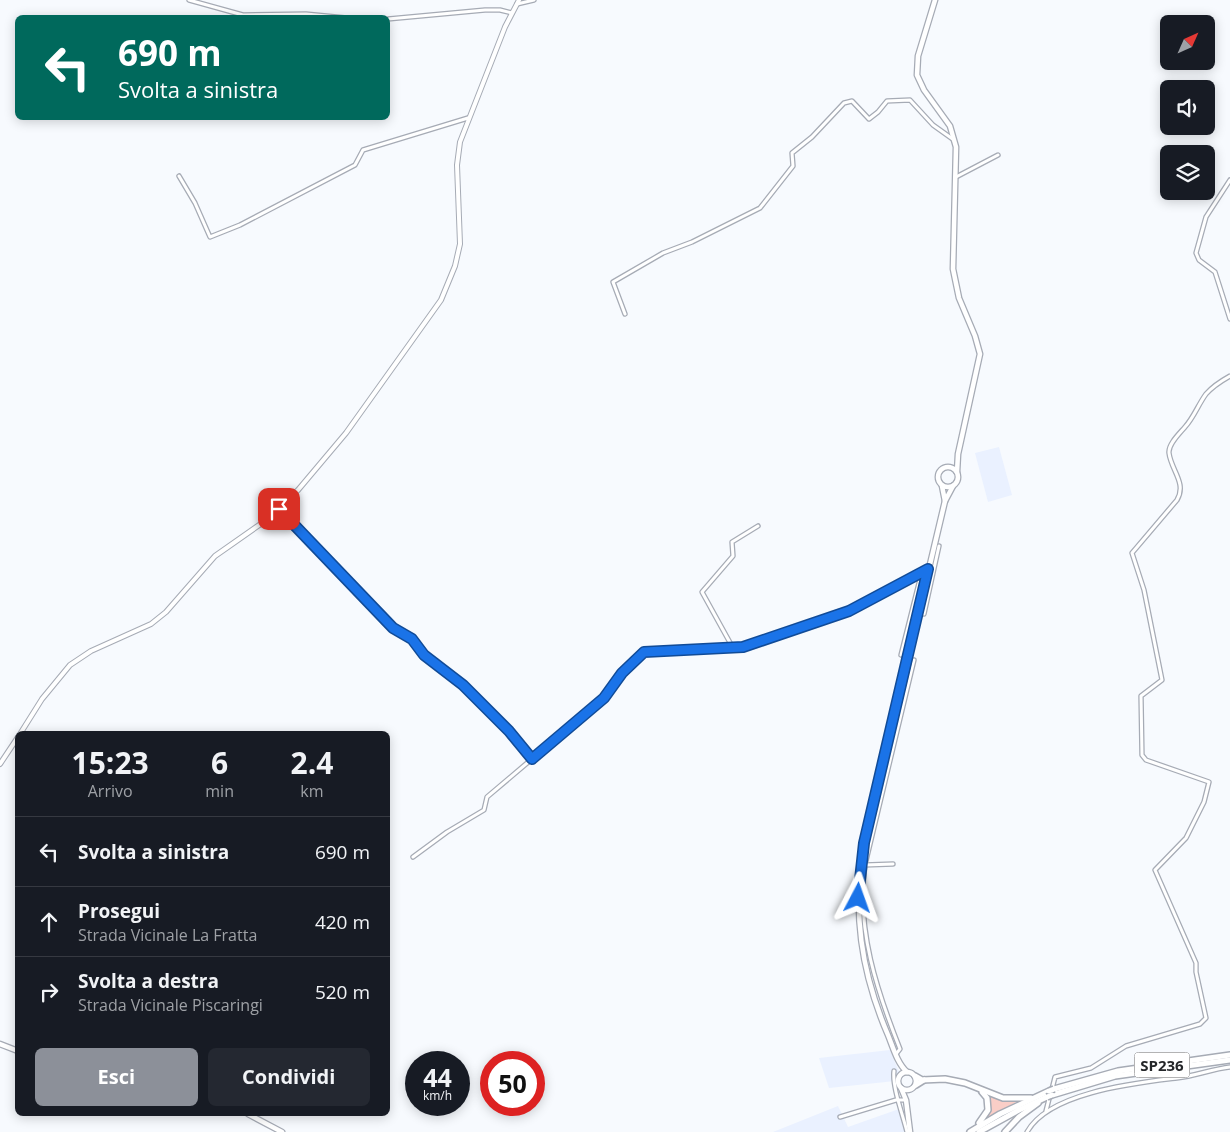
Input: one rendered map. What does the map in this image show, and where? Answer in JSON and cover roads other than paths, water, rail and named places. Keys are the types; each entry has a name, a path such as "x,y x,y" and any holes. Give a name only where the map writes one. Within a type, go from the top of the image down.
{"highway":[{"name":"SP236","path":"979,1132 1050,1093 1093,1076 1230,1055"},
{"name":"SP236","path":"970,1132 1031,1098 1115,1076 1230,1060"},
{"path":"915,1076 925,1080 954,1080 1003,1098 1031,1098"},
{"path":"914,1087 925,1080"},
{"path":"966,1132 983,1120 988,1110 987,1098 978,1088"},
{"path":"1005,1132 1018,1117 1050,1093"}],"main road":[{"path":"906,1100 914,1087 915,1076 901,1066 865,968 858,917 861,861 897,718 924,585 944,501 953,486 958,482 958,454 980,354 975,336 959,298 954,277 956,176 954,140 950,126 924,90 917,76 918,56 935,0"},
{"path":"951,467 958,454"},
{"path":"944,501 942,486 938,481 939,472 944,467 951,467 957,472"},
{"path":"942,486 953,486"},
{"path":"0,1044 15,1050"},
{"path":"901,1066 901,1075 898,1080 906,1100 908,1132"},
{"path":"901,1075 907,1072"},
{"path":"901,1088 906,1090 914,1087"},
{"path":"252,1116 282,1132"}],"street":[{"path":"189,0 244,15 316,15"},
{"path":"21,731 42,699 70,666 91,651 151,624 166,612 215,556 279,509 298,490 346,433 441,300 456,264 460,244 457,165 460,142 468,118 512,13 518,2 534,0"},
{"path":"390,19 486,10 500,10 512,13"},
{"path":"625,314 613,282 664,252 692,242 760,208 793,166 792,153 812,137 824,122 848,101 855,104 869,119 887,101 910,100 933,126 954,140"},
{"path":"179,176 195,203 210,237 240,225 355,165 364,150 468,118"},
{"path":"956,176 998,155"},
{"path":"1230,180 1204,221 1196,253 1199,260 1215,272 1230,319"},
{"path":"1046,1111 1055,1077 1092,1068 1121,1048 1200,1024 1206,1018 1196,972 1196,963 1155,870 1186,838 1204,802 1210,782 1146,760 1142,755 1142,694 1162,680 1144,590 1133,550 1174,503 1180,492 1180,483 1170,455 1170,447 1190,421 1206,394 1219,382 1230,376"},
{"path":"279,509 393,628 412,639 424,655 463,685 509,731 532,759"},
{"path":"733,648 702,592 733,556 732,542 758,526"},
{"path":"924,614 940,546"},
{"path":"413,858 447,832 484,810 487,797 604,698 622,673 644,652 739,648 849,611 928,569"},
{"path":"901,655 922,571"},
{"path":"924,585 930,586"},
{"path":"896,1054 900,1049 878,990 868,945 863,897 865,865 897,718 914,660"},
{"path":"0,764 15,740"},
{"path":"865,865 893,864"},
{"path":"1027,1132 1038,1117 1046,1111 1109,1088 1149,1080 1179,1078 1230,1067"},
{"path":"894,1071 894,1084 908,1132"},
{"path":"840,1117 906,1100"}]}
